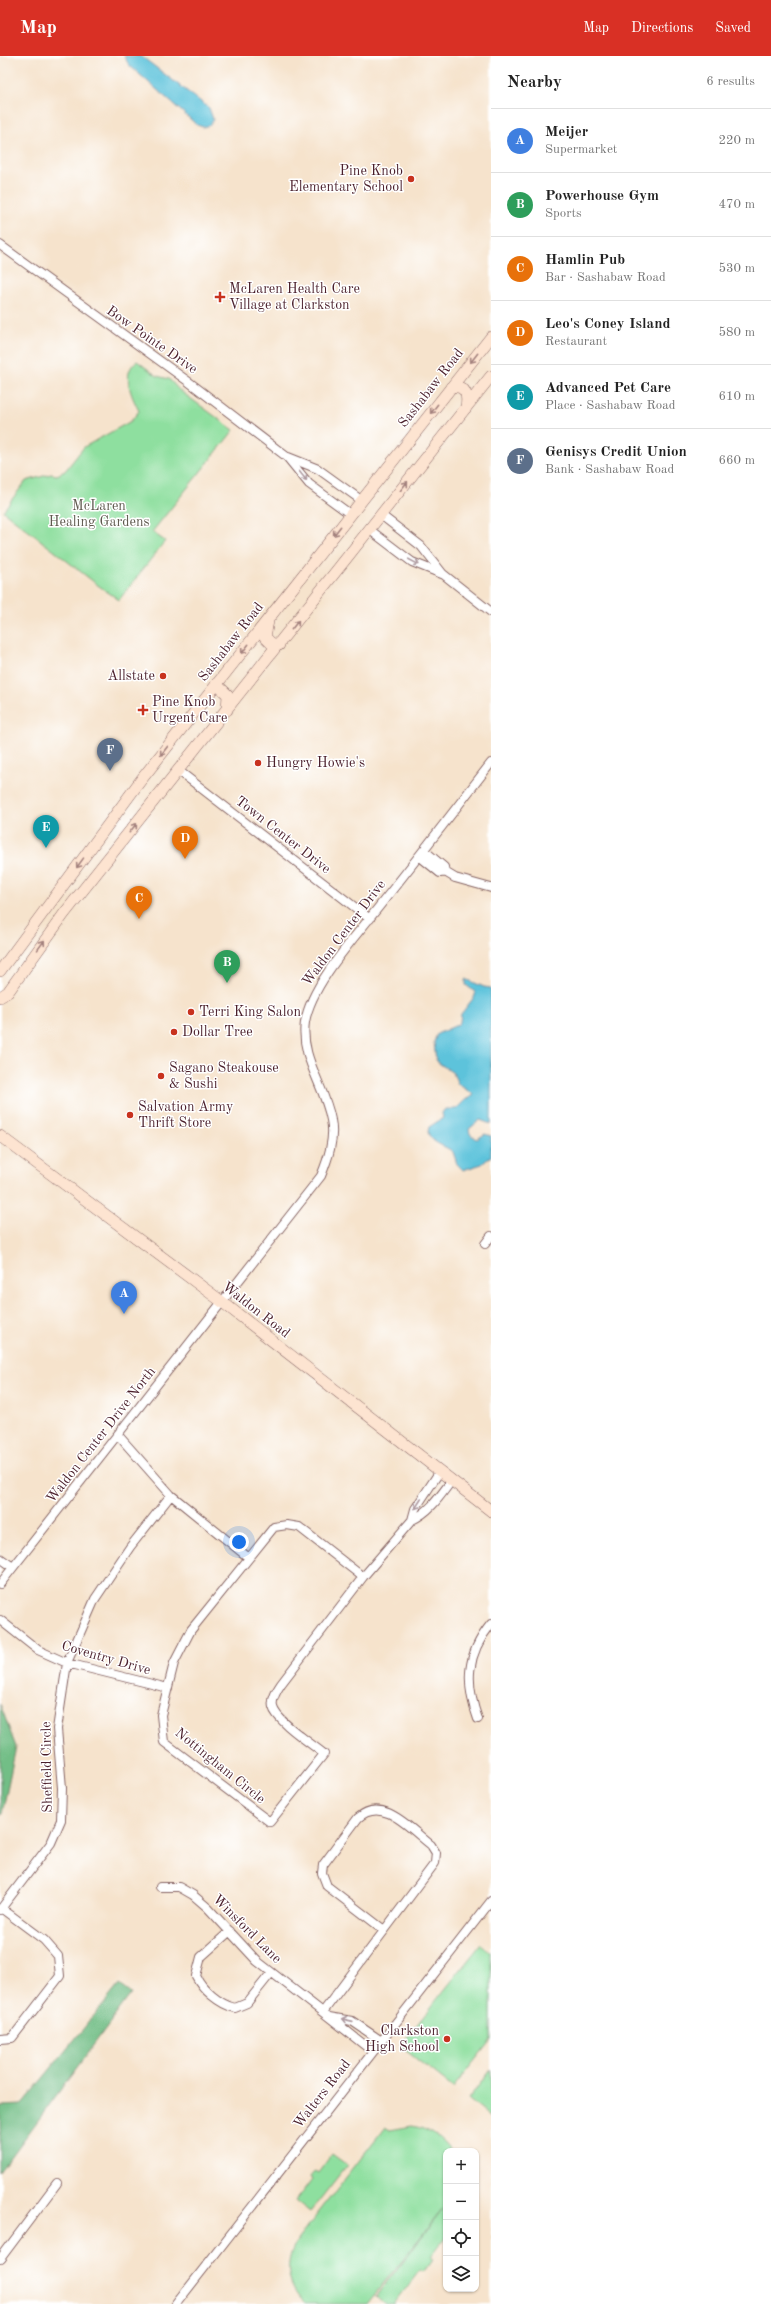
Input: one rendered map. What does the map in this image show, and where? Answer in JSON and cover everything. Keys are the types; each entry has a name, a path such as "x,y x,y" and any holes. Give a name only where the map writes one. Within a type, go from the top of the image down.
{"main road":[{"name":"Sashabaw Road","path":"0,971 94,843 216,684 491,337"},
{"path":"0,997 8,992 64,914 491,376"},
{"path":"452,387 461,388 466,392 467,399 465,409"},
{"path":"269,618 266,637 271,643 279,645"},
{"path":"216,684 228,694 227,710"},
{"path":"94,843 97,856 103,859 108,858"},
{"path":"15,950 30,960"},
{"name":"Waldon Road","path":"0,1136 221,1301 491,1511"}],"street":[{"name":"Bow Pointe Drive","path":"0,245 189,382 287,457 309,484 350,514"},
{"name":"Bow Pointe Drive","path":"287,457 318,469 361,500"},
{"path":"381,515 421,546 443,574 491,612"},
{"path":"370,530 412,562 443,574"},
{"name":"Waldon Center Drive","path":"221,1301 321,1176 329,1152 332,1121 328,1106 305,1047 305,1022 309,1003 316,989 491,762"},
{"name":"Town Center Drive","path":"179,771 370,919"},
{"path":"422,853 444,867 445,872 454,878 491,888"},
{"path":"485,1244 491,1236"},
{"name":"Waldon Center Drive North","path":"0,1584 118,1435 221,1301"},
{"path":"118,1435 171,1495 249,1558"},
{"name":"Nottingham Circle","path":"363,1577 308,1533 298,1527 287,1525 274,1527 191,1630 174,1663 161,1715 164,1742 270,1822 324,1754 278,1717 273,1707 274,1696 285,1678 363,1577 412,1520 415,1509 440,1471"},
{"name":"Nottingham Circle","path":"412,1520 422,1516 432,1506 452,1480"},
{"name":"Sheffield Circle","path":"0,2039 12,2038 60,1976 58,1956 44,1940 1,1909 50,1843 61,1820 62,1788 57,1729 67,1663 95,1599 130,1547 171,1495"},
{"path":"0,1558 13,1567"},
{"name":"Coventry Drive","path":"0,1620 38,1650 67,1663 168,1688"},
{"path":"478,1719 468,1689 469,1672 472,1657 491,1624"},
{"path":"326,2014 384,1930 393,1921 435,1863 436,1853 432,1845 386,1810 374,1808 364,1812 358,1818 323,1865 322,1873 328,1886 384,1930"},
{"name":"Winsford Lane","path":"160,1887 179,1887 193,1895 208,1908 271,1973 372,2051"},
{"name":"Walters Road","path":"176,2304 380,2040 491,1900"},
{"path":"230,1932 201,1957 196,1976 201,1986 226,2006 235,2008 247,2003 271,1973"},
{"name":"Winsford Lane","path":"326,2014 352,2021 380,2040"},
{"path":"0,2259 56,2183"}],"green space":[{"name":"McLaren Healing Gardens","path":"137,361 157,376 169,379 179,390 234,430 152,532 165,541 119,600 3,511 26,481 51,474 57,475 65,471 84,447 131,421 139,411 133,399 128,378 132,366"},
{"path":"0,1704 16,1747 2,1814 0,1816"},
{"path":"481,1944 491,1952 491,2040 453,2088 400,2046"},
{"path":"119,1985 131,1994 0,2172 0,2106 21,2105"},
{"path":"491,2070 491,2118 468,2099"},
{"path":"412,2126 424,2129 434,2134 448,2148 443,2148 443,2209 367,2304 305,2304 298,2297 290,2281 289,2264 293,2247 385,2127 390,2130"},
{"path":"332,2154 347,2165 310,2212 296,2201 312,2180 310,2177 315,2171 318,2173"},
{"path":"443,2209 443,2241 431,2256 434,2258 423,2272 420,2270 394,2304 386,2304 376,2296"}],"water":[{"path":"124,56 141,56 209,108 213,119 210,125 203,127 197,125 129,65"},
{"path":"466,979 484,987 491,988 491,1124 480,1120 469,1129 470,1134 477,1139 485,1134 491,1136 491,1156 482,1164 463,1170 457,1164 453,1152 435,1142 428,1132 429,1127 443,1118 442,1113 445,1109 456,1109 465,1100 474,1095 458,1084 453,1073 436,1061 434,1042 437,1034 457,1025 460,1022 461,1014 475,996 475,992 466,985"}],"place":[{"name":"Pine Knob Elementary School","path":"411,179"},
{"name":"McLaren Health Care Village at Clarkston","path":"220,297"},
{"name":"Allstate","path":"163,676"},
{"name":"Pine Knob Urgent Care","path":"143,710"},
{"name":"Hungry Howie's","path":"258,763"},
{"name":"Genisys Credit Union","path":"110,771"},
{"name":"Advanced Pet Care","path":"46,848"},
{"name":"Leo's Coney Island","path":"185,859"},
{"name":"Hamlin Pub","path":"139,919"},
{"name":"Powerhouse Gym","path":"227,983"},
{"name":"Terri King Salon","path":"191,1012"},
{"name":"Dollar Tree","path":"174,1032"},
{"name":"Sagano Steakouse & Sushi","path":"161,1076"},
{"name":"Salvation Army Thrift Store","path":"130,1115"},
{"name":"Meijer","path":"124,1314"},
{"name":"Clarkston High School","path":"447,2039"}]}
